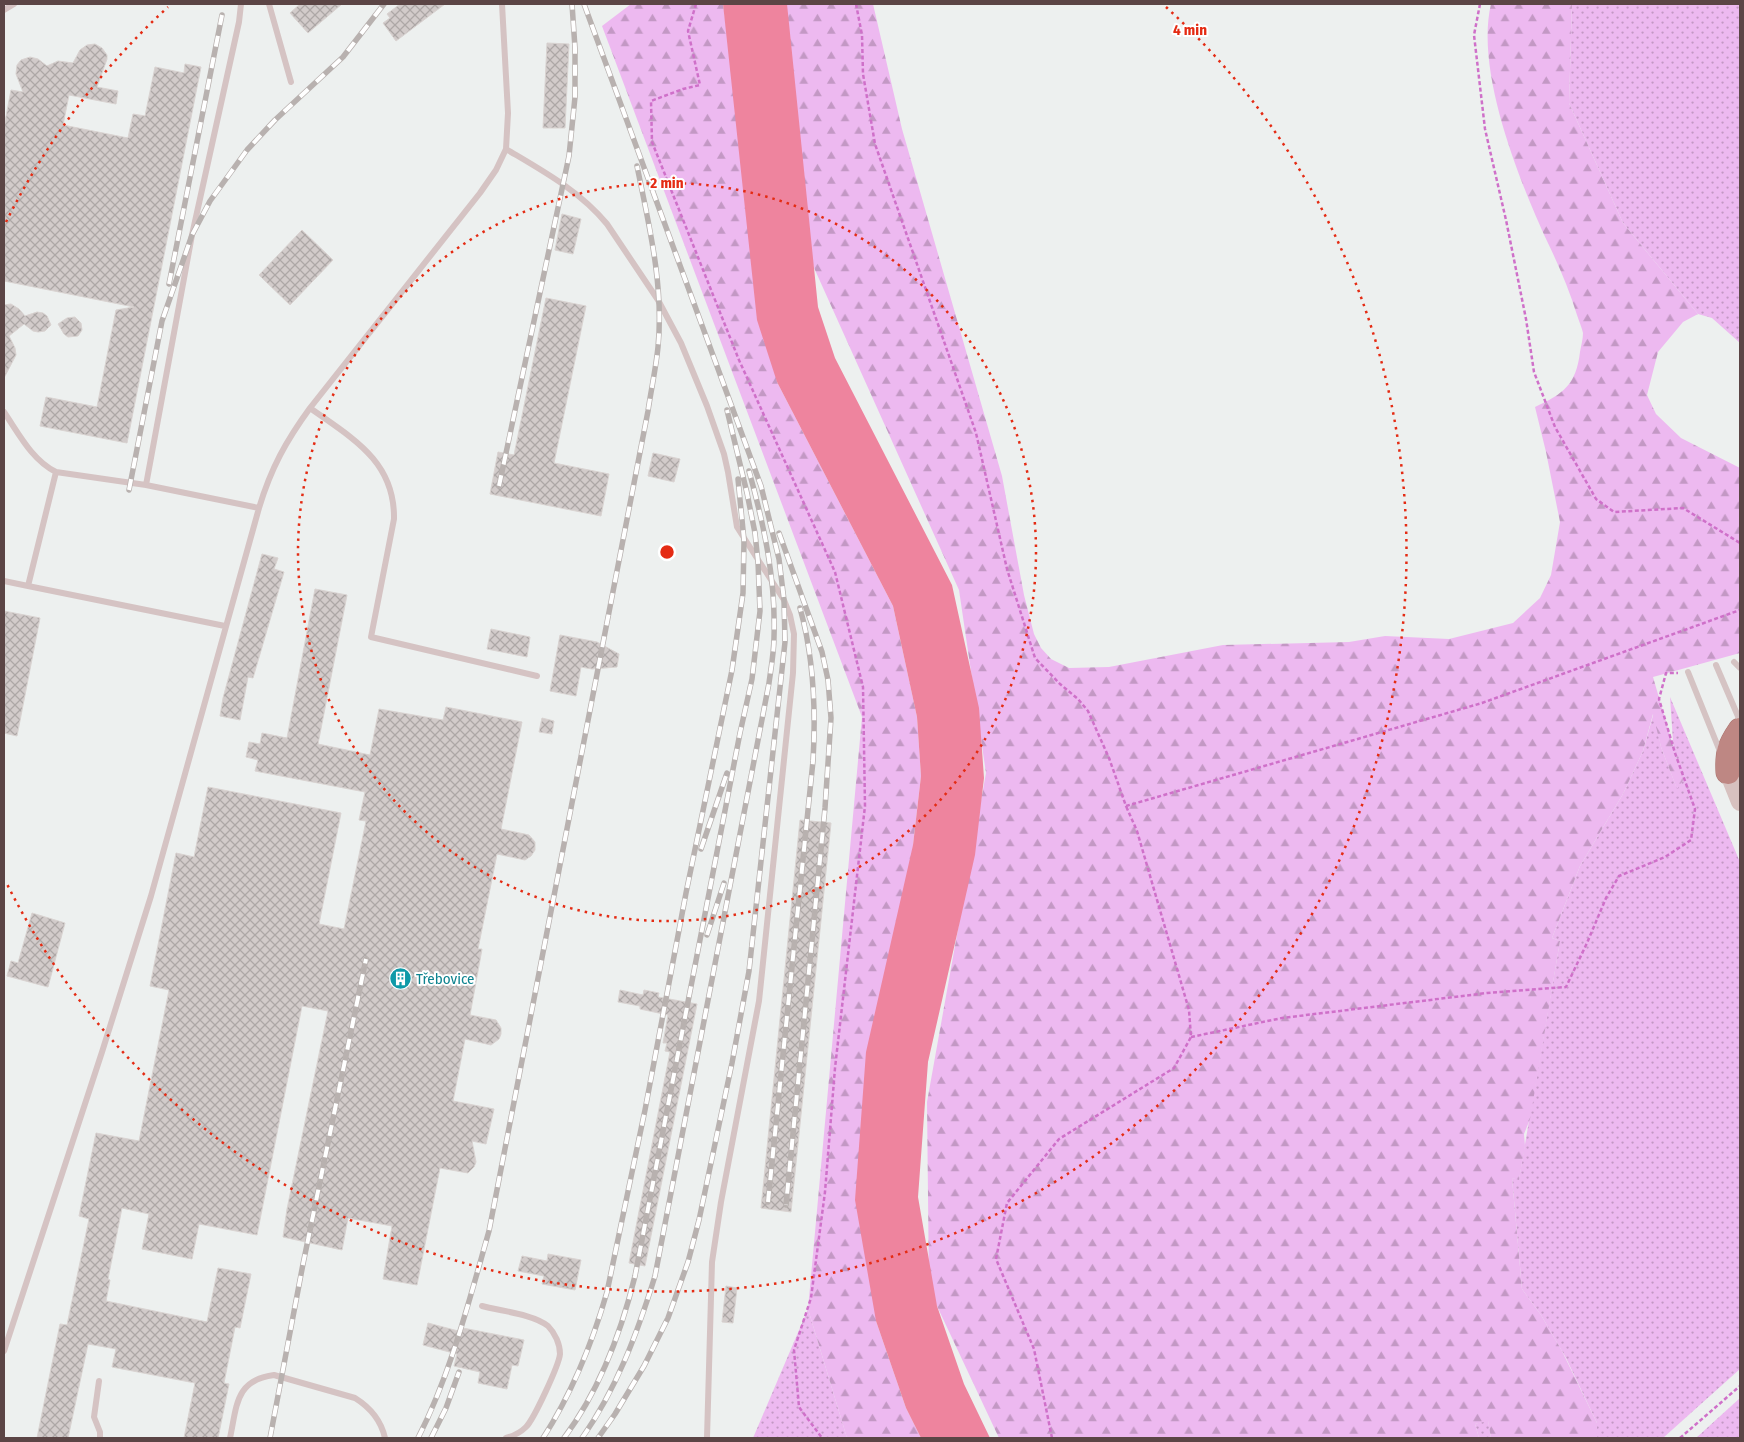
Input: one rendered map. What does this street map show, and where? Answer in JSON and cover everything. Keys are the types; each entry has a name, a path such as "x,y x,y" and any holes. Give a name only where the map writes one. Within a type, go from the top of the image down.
{"highway":[{"path":"1728,772 1727,755 1732,742 1740,730"}],"main road":[{"path":"1728,772 1740,802"}],"lane":[{"path":"4,10 14,4"},
{"path":"146,485 192,235 239,22 241,4"},
{"path":"269,4 291,82"},
{"path":"4,1350 99,1062 151,896 265,487 278,455 310,408 480,193 496,170 506,149 508,113 502,4"},
{"path":"506,149 563,183 598,212 608,224 662,307 682,343 717,432 728,472 737,527 784,600 790,615 794,634 793,673 760,1001 721,1202 712,1262 708,1438"},
{"path":"310,408 346,434 374,458 390,487 394,519 372,637 537,676"},
{"path":"4,412 36,459 44,466 56,472 146,485 259,508"},
{"path":"28,586 56,472"},
{"path":"4,581 225,626"},
{"path":"1734,662 1740,668"},
{"path":"1716,665 1740,721"},
{"path":"1688,672 1728,772"},
{"path":"482,1306 537,1320 551,1330 558,1341 559,1360 534,1415 526,1427 513,1436 506,1438"},
{"path":"230,1438 241,1392 252,1380 274,1375 355,1398 365,1404 377,1418 383,1428 385,1438"},
{"path":"99,1381 94,1417 100,1432 100,1438"}],"path":[{"path":"696,4 688,31 700,85 651,101 652,142 739,360 835,572 862,687 865,806 833,1088 825,1192 811,1298 794,1350 799,1407 822,1438"},
{"path":"856,4 862,35 863,74 875,144 976,433 1007,569 1035,658 1088,711 1110,758 1126,806 1137,831 1189,1010 1191,1037 1174,1068 1059,1139 1007,1203 996,1259 1034,1349 1052,1438"},
{"path":"1480,4 1474,35 1485,129 1526,319 1534,372 1555,427 1596,499 1614,512 1683,508 1740,543"},
{"path":"1126,806 1482,703 1740,610"},
{"path":"1191,1037 1282,1018 1486,993 1566,987 1606,898 1619,876 1665,856 1691,840 1695,809 1675,753 1659,699 1666,673 1688,672"},
{"path":"1680,1438 1740,1386"}],"green space":[{"path":"631,4 723,4 777,382 893,606 917,717 921,776 913,845 876,1321 906,1408 921,1438 847,1438 808,1309 862,717 602,26"},
{"path":"768,4 873,4 902,129 1002,476 1024,595 1034,634 1041,648 1051,659 1069,668 1109,667 1223,645 1349,642 1385,636 1449,639 1513,623 1540,598 1551,575 1560,522 1535,407 1560,393 1571,380 1578,363 1583,333 1564,278 1524,188 1502,125 1489,61 1488,31 1491,4 1572,4 1569,103 1623,223 1698,314 1683,322 1658,352 1647,395 1656,414 1681,438 1740,468 1740,653 1653,677 1683,780 1677,789 1661,747 1653,714 1643,751 1623,794 1580,866 1552,938 1560,941 1530,1119 1524,1134 1525,1146 1519,1180 1512,1178 1522,1289 1541,1315 1562,1351 1597,1423 1597,1438 1491,1438 1488,1421 1475,1424 1479,1438 999,1438 929,1289 927,1102 986,773 959,590 815,270 800,229"},
{"path":"1572,4 1740,4 1740,343 1712,318 1698,314 1623,223 1569,103"},
{"path":"1670,697 1740,862 1740,1369 1663,1438 1597,1438 1597,1423 1566,1358 1541,1315 1522,1289 1512,1178 1519,1179 1560,941 1552,938 1580,866 1623,794 1643,751 1654,712 1661,747 1676,786"},
{"path":"808,1309 847,1438 753,1438"},
{"path":"1740,1398 1740,1438 1696,1438"},
{"path":"1488,1420 1491,1438 1479,1438 1475,1424"}],"shaded area":[{"path":"723,4 787,4 818,307 835,358 952,585 979,708 984,778 975,855 928,1062 918,1197 937,1306 964,1384 990,1438 921,1438 906,1408 876,1321 855,1200 866,1052 913,845 921,776 917,717 893,606 777,382 757,320"}],"building":[{"path":"300,4 342,4 308,33 290,13"},
{"path":"400,4 445,4 396,41 383,23 390,18 387,14"},
{"path":"547,43 569,44 565,128 543,128"},
{"path":"95,44 102,48 107,55 97,87 118,91 116,104 69,95 63,125 128,138 133,114 145,116 155,67 184,73 185,64 201,67 127,443 40,426 46,397 97,407 116,310 134,307 4,281 4,127 11,90 23,92 16,74 17,65 21,60 30,57 38,59 47,66 58,61 73,63 80,50 87,45"},
{"path":"562,214 581,219 573,254 555,250"},
{"path":"302,230 333,260 290,305 259,275"},
{"path":"546,298 586,306 554,463 609,474 601,516 490,494 498,452 514,455"},
{"path":"11,304 25,316 37,312 43,313 47,316 51,325 45,331 38,332 33,331 24,324 9,336 16,355 4,378 4,305"},
{"path":"75,317 81,323 82,330 78,336 68,337 58,324 67,318"},
{"path":"653,453 680,459 674,482 648,476"},
{"path":"262,554 278,558 274,569 284,572 253,678 248,677 240,720 220,716 223,698"},
{"path":"315,589 347,595 318,744 370,755 379,709 443,720 446,707 522,722 501,829 529,835 535,842 535,850 525,860 497,854 478,949 482,949 470,1015 496,1020 501,1028 501,1034 499,1039 491,1045 465,1039 453,1101 494,1109 486,1144 472,1141 476,1162 468,1173 440,1168 417,1285 383,1279 392,1226 348,1218 342,1250 283,1237 287,1209 328,1011 302,1006 257,1235 199,1224 192,1259 142,1249 149,1214 122,1208 108,1279 110,1280 106,1301 207,1322 218,1268 251,1274 240,1328 235,1327 224,1383 229,1384 218,1438 184,1438 195,1383 112,1367 116,1349 88,1344 68,1438 37,1438 60,1324 67,1325 89,1219 79,1216 96,1133 139,1141 169,990 150,986 176,853 194,857 208,787 341,813 319,924 344,929 366,821 359,820 365,792 255,771 258,760 246,757 249,742 260,744 262,733 287,738"},
{"path":"4,611 40,618 17,736 4,733"},
{"path":"491,629 530,637 527,657 487,649"},
{"path":"560,635 597,642 619,654 617,667 592,669 581,667 576,696 550,691"},
{"path":"542,718 554,721 552,734 539,732"},
{"path":"800,820 831,823 791,1212 761,1208"},
{"path":"32,913 65,923 48,987 7,976 11,961 18,963"},
{"path":"620,990 643,995 644,990 659,993 658,997 697,1004 645,1266 629,1263 670,1052 665,1051 667,1043 663,1043 668,1015 640,1009 640,1006 618,1002"},
{"path":"548,1254 581,1260 575,1290 542,1284 544,1276 518,1271 522,1256 547,1261"},
{"path":"726,1286 737,1288 733,1323 722,1322"},
{"path":"428,1323 462,1332 463,1328 524,1340 518,1366 512,1365 507,1389 478,1383 480,1372 454,1366 457,1354 423,1345"}],"railway":[{"path":"129,490 162,321 192,235 210,201 247,150 275,120 343,57 384,4"},
{"path":"499,486 569,156 575,97 575,48 572,4"},
{"path":"584,4 761,486 779,559 784,600 785,642 749,971 699,1220 688,1262 668,1318 644,1366 598,1438"},
{"path":"169,284 222,15"},
{"path":"418,1438 450,1362 489,1231 648,411 658,347 659,301 654,256 637,166"},
{"path":"564,1438 588,1401 607,1361 623,1319 635,1276 752,679 760,611 758,562 755,533 747,493 727,410"},
{"path":"582,1438 616,1380 641,1319 655,1276 769,683 774,643 773,595 764,532 749,471"},
{"path":"543,1438 572,1386 588,1349 607,1292 645,1110 686,893 732,670 743,593 744,540 738,479"},
{"path":"779,533 822,652 828,680 831,718 825,808 786,1205"},
{"path":"768,1202 813,761 813,684 805,627 800,608"},
{"path":"701,849 727,773"},
{"path":"707,935 724,883"},
{"path":"270,1438 303,1264 366,959"},
{"path":"431,1438 446,1408 459,1372"}],"place":[{"name":"Třebovice","path":"400,979"}]}
